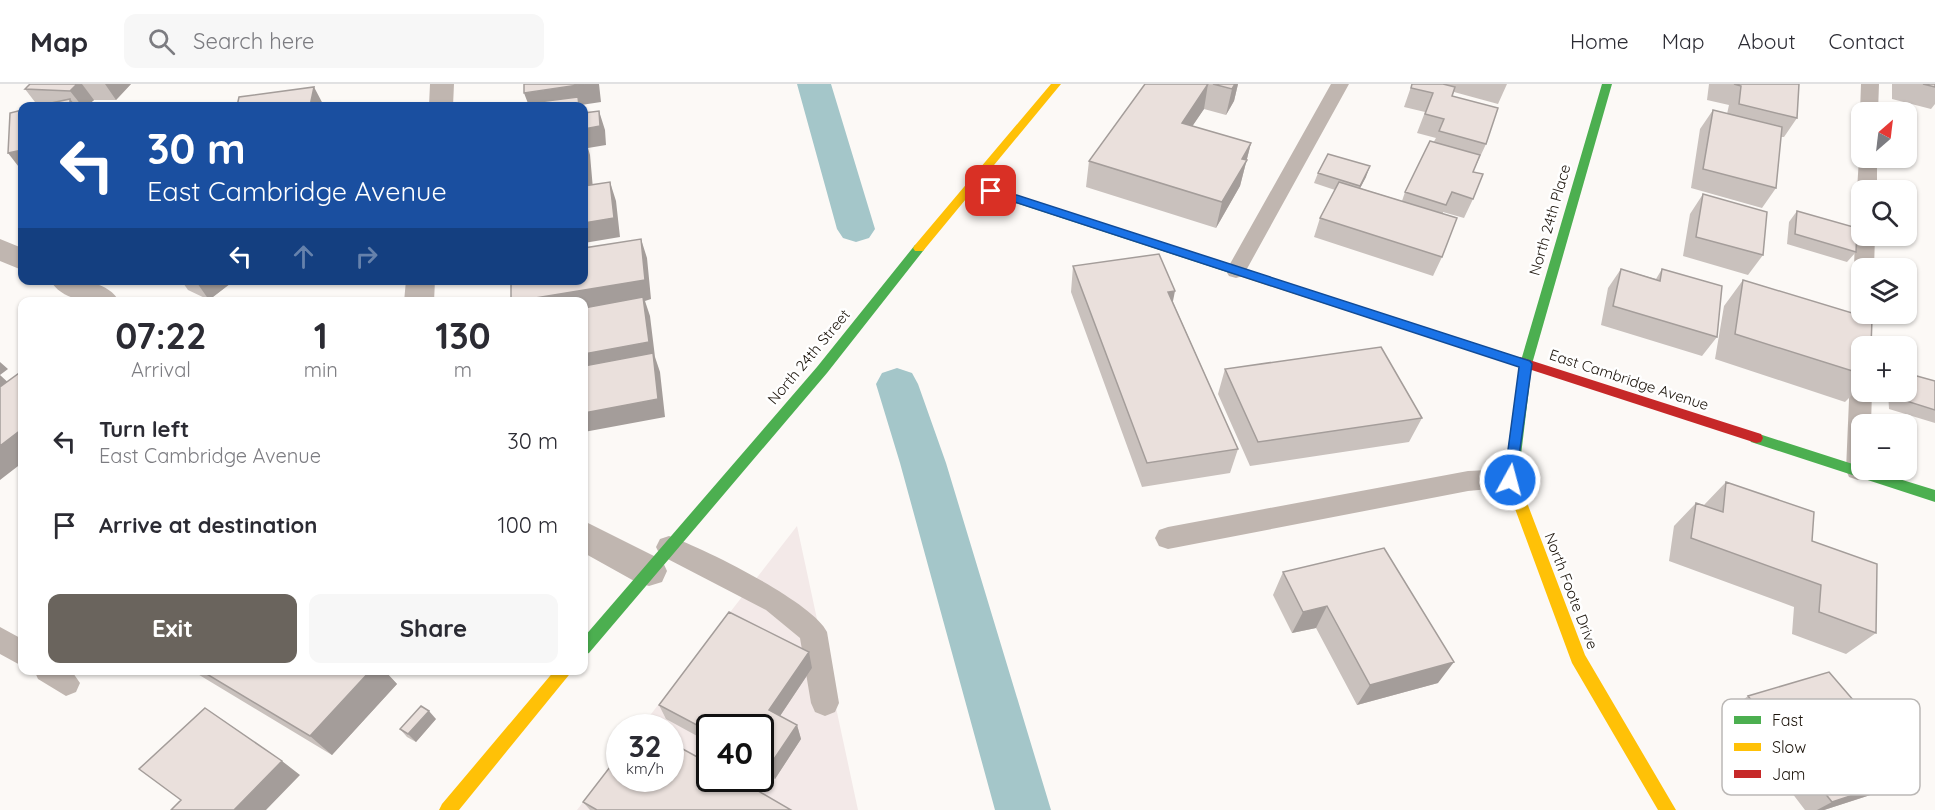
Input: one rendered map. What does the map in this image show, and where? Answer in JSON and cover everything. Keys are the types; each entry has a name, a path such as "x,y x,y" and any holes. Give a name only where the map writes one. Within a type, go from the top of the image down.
{"street":[{"path":"441,102 442,84"},
{"name":"North 24th Street","path":"588,643 845,340 924,241 1056,84"},
{"name":"North 24th Place","path":"1526,364 1607,84"},
{"name":"East Cambridge Avenue","path":"971,184 1851,468"},
{"path":"0,249 18,258"},
{"path":"74,285 96,297"},
{"name":"North Foote Drive","path":"1526,364 1510,480 1578,658 1667,810"},
{"name":"East Cambridge Avenue","path":"1888,480 1935,496"},
{"path":"588,537 659,559"},
{"path":"448,810 561,675"}],"lane":[{"path":"1236,271 1340,84"},
{"path":"1869,102 1870,84"},
{"path":"1168,538 1468,481 1510,480"},
{"path":"659,559 775,602 813,632 825,703"},
{"path":"0,639 18,651"}],"shaded area":[{"path":"797,526 858,810 577,810 606,772 606,792 684,792 684,714 651,714"}],"building":[{"path":"30,84 77,84 70,91 25,89"},
{"path":"524,84 585,84 524,93"},
{"path":"1145,84 1208,84 1182,123 1251,143 1242,159 1247,160 1222,202 1089,161"},
{"path":"1213,84 1235,84 1232,89"},
{"path":"1412,84 1443,84 1455,87 1452,96 1498,108 1486,144 1439,131 1444,119 1425,114 1433,93 1411,88"},
{"path":"1734,84 1799,84 1797,118 1739,104 1741,86"},
{"path":"314,87 311,102 238,102 239,97"},
{"path":"578,97 579,102 539,102"},
{"path":"1713,110 1782,127 1776,188 1703,169"},
{"path":"18,111 18,151 8,153 10,113"},
{"path":"599,111 600,126 588,128 588,112"},
{"path":"1430,141 1480,155 1473,172 1483,174 1473,199 1452,192 1446,205 1405,192"},
{"path":"1328,154 1370,166 1360,186 1318,173"},
{"path":"610,182 614,218 588,222 588,185"},
{"path":"1339,182 1457,218 1442,257 1320,218"},
{"path":"1703,194 1767,212 1763,255 1696,237"},
{"path":"1797,211 1851,226 1851,246 1856,246 1856,252 1795,234"},
{"path":"641,239 645,280 541,297 511,297 511,285 588,285 588,247"},
{"path":"1159,254 1175,291 1168,292 1238,449 1147,463 1073,266"},
{"path":"1621,269 1660,281 1662,269 1722,286 1717,337 1613,306"},
{"path":"1743,280 1851,313 1851,324 1872,324 1871,336 1851,336 1851,371 1735,334"},
{"path":"643,297 649,342 588,353 588,307"},
{"path":"1381,347 1422,418 1258,442 1225,369"},
{"path":"653,353 658,399 588,412 588,365"},
{"path":"18,374 18,432 0,446 0,387"},
{"path":"1917,376 1935,381 1935,410 1910,402 1917,402"},
{"path":"1726,482 1814,512 1812,541 1877,564 1876,633 1819,612 1821,585 1691,538 1696,503 1723,512"},
{"path":"1384,548 1454,662 1370,685 1327,606 1303,612 1283,572"},
{"path":"729,612 809,652 769,710 797,725 774,759 774,714 696,714 696,725 684,718 684,714 676,714 659,705"},
{"path":"1829,672 1852,699 1750,699 1748,696"},
{"path":"208,675 366,675 310,736"},
{"path":"421,706 429,711 408,734 400,729"},
{"path":"205,708 282,761 234,810 171,810 181,800 139,769"},
{"path":"684,750 696,756 696,792 760,792 791,810 597,810 583,802 606,772 606,792 684,792"},
{"path":"1826,795 1853,795 1832,802"}],"waterway":[{"path":"814,84 856,229"},
{"path":"897,384 923,463 1023,810"}],"traffic: fast":[{"path":"1514,455 1526,364 1607,84"},
{"path":"971,185 1240,272"},
{"path":"588,643 822,370 919,248"},
{"path":"1756,438 1935,496"}],"traffic: slow":[{"path":"919,248 1056,84"},
{"path":"1240,272 1520,362"},
{"path":"1514,455 1511,479 1578,658 1667,810"},
{"path":"448,810 561,675"}],"traffic: jam":[{"path":"1520,362 1756,438"}],"route":[{"path":"991,191 1526,364 1510,480"}]}
